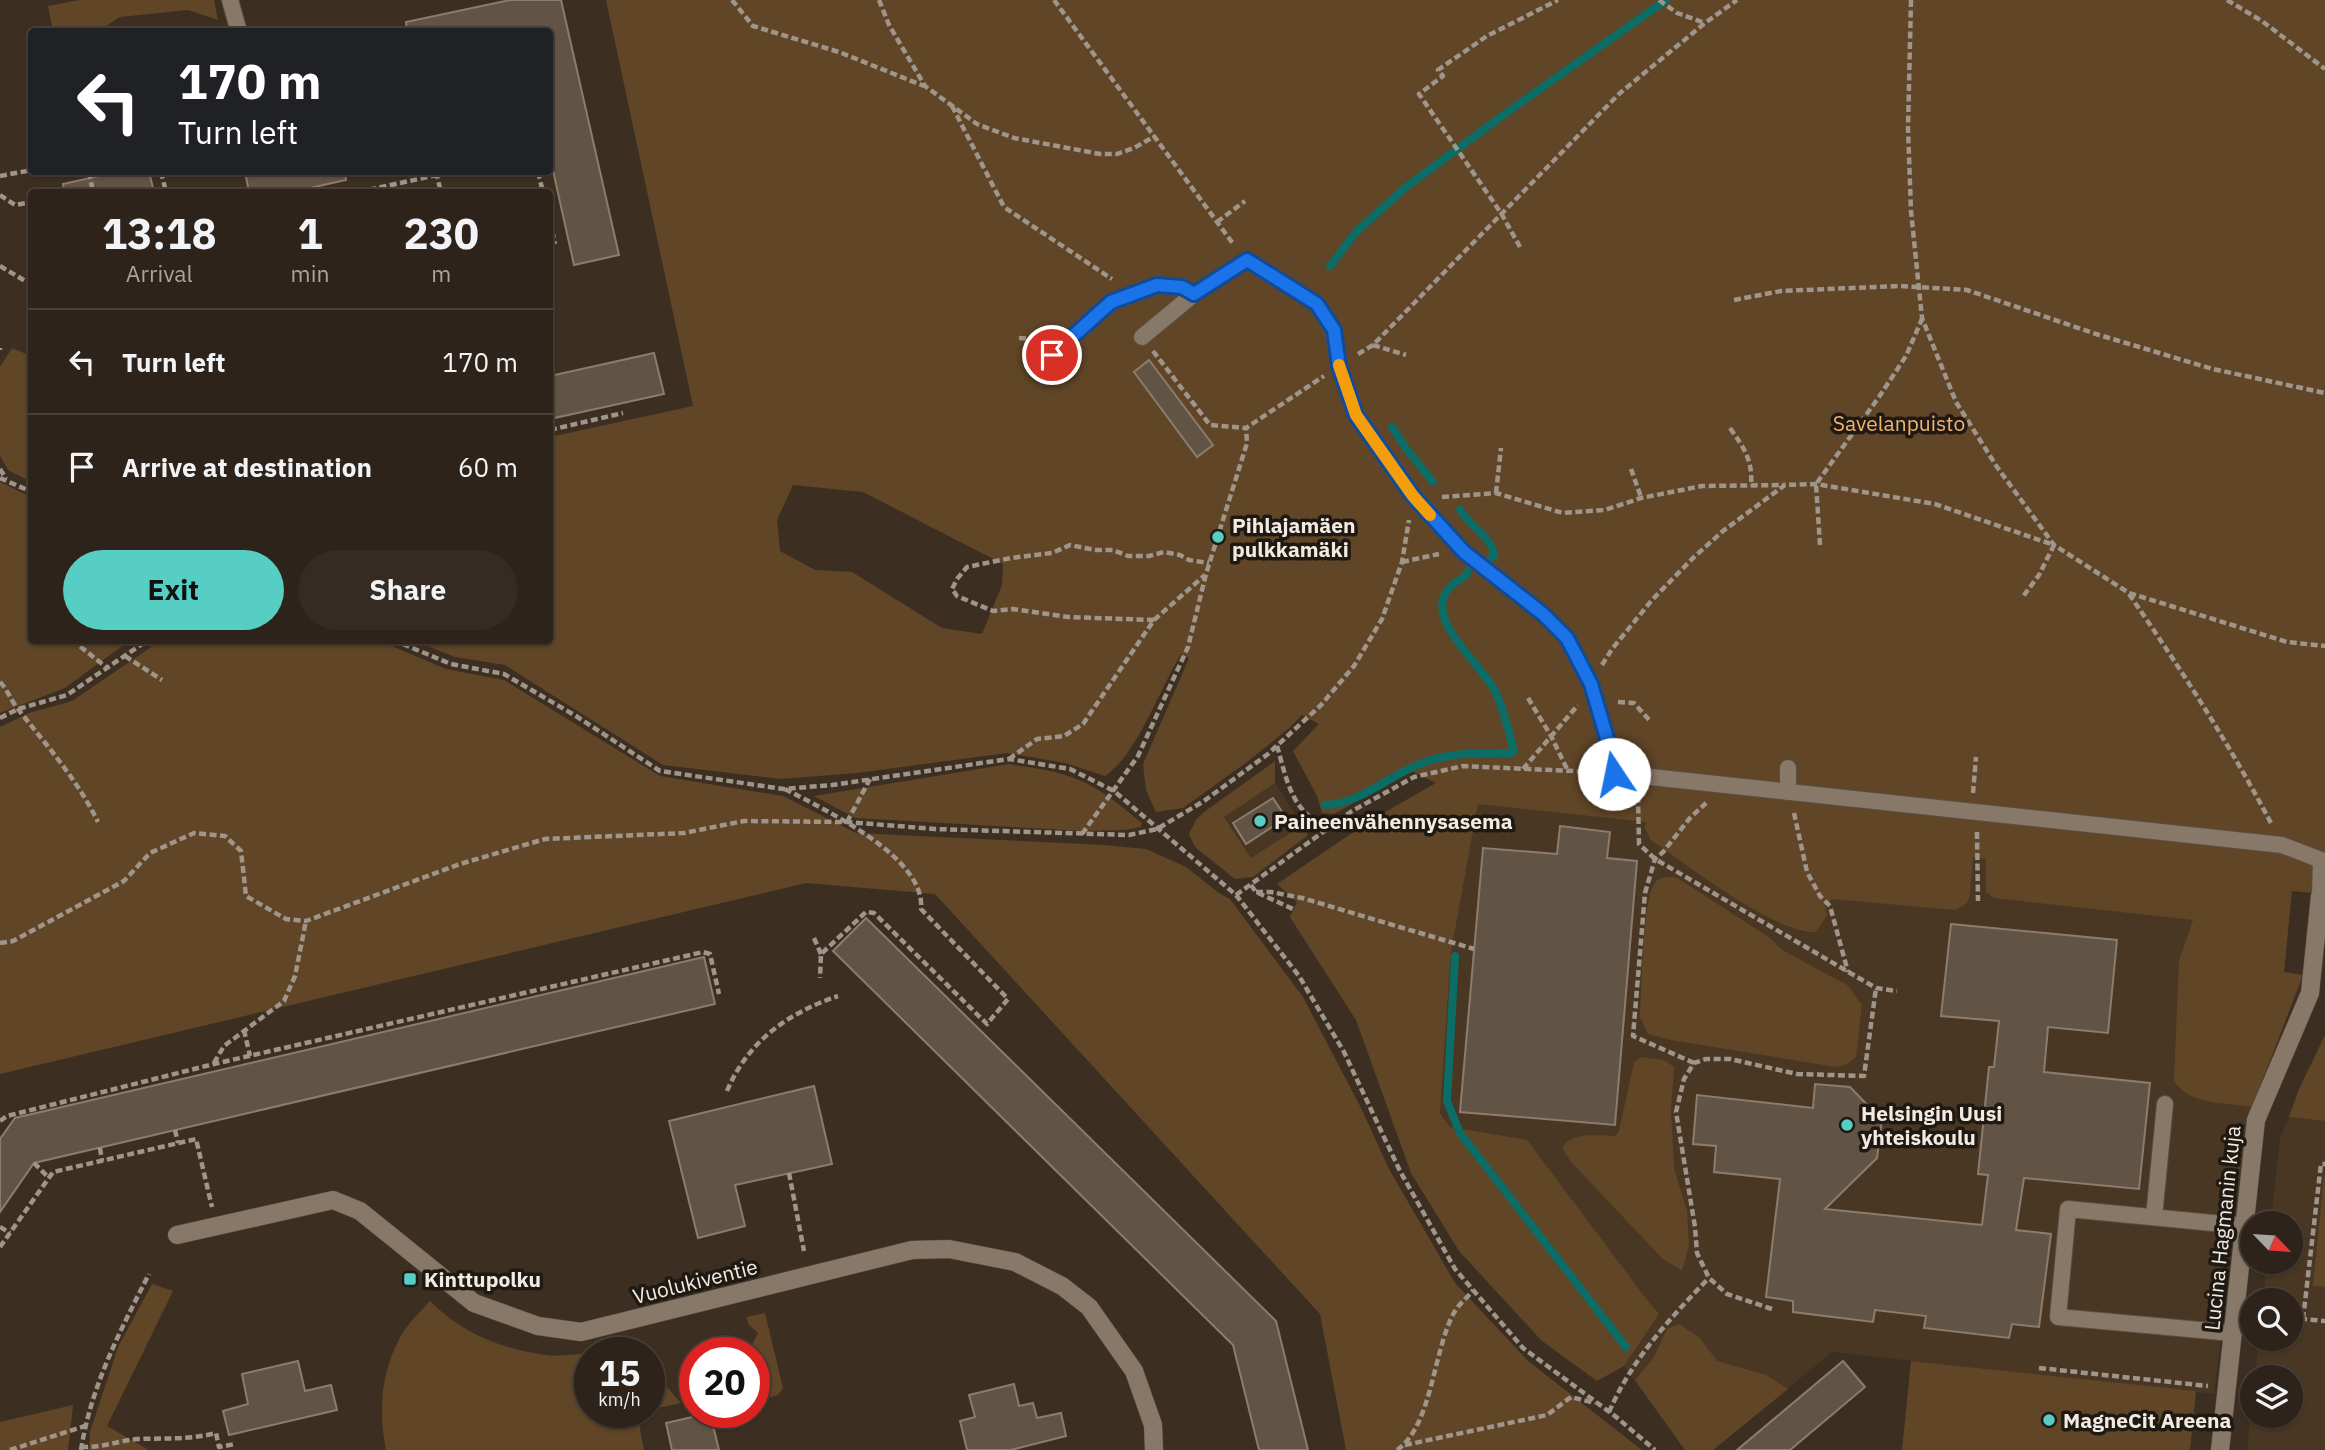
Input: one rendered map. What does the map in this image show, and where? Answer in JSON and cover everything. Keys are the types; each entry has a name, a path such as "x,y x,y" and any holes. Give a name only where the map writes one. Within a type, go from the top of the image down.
{"street":[{"name":"Lucina Hagmanin kuja","path":"2246,1211 2256,1120 2310,993 2320,897"},
{"name":"Vuolukiventie","path":"177,1235 333,1200 360,1211 474,1303 538,1326 582,1332 912,1250 949,1249 1015,1262 1062,1286 1088,1307 1134,1371 1153,1425 1154,1450"},
{"name":"Lucina Hagmanin kuja","path":"2220,1450 2240,1265"}],"lane":[{"path":"230,0 238,28"},
{"path":"1142,337 1194,294 1247,260 1317,304 1334,330 1339,366 1356,415 1413,496 1464,552 1543,614 1567,638 1591,684 1614,774 2282,845 2321,860 2320,897"},
{"path":"1052,355 1111,302 1157,285 1182,287 1194,294"},
{"path":"1788,768 1788,792"},
{"path":"2154,1217 2165,1104"},
{"path":"2233,1334 2057,1317 2068,1209 2240,1226"}],"path":[{"path":"732,0 753,26 839,51 925,86 977,124 1014,138 1100,154 1117,154 1135,148 1154,136"},
{"path":"879,0 889,25 925,86"},
{"path":"1055,0 1247,260"},
{"path":"1520,247 1501,212 1419,94 1443,76 1438,70 1486,36 1558,0"},
{"path":"1659,0 1677,13 1705,23"},
{"path":"1142,337 1210,425 1246,428 1373,345 1620,93 1737,0"},
{"path":"1911,0 1908,142 1910,211 1922,318 1956,402 1997,467 2054,545"},
{"path":"2227,0 2262,22 2325,69"},
{"path":"951,105 1004,207 1134,294"},
{"path":"0,176 28,171"},
{"path":"371,189 429,175"},
{"path":"0,195 15,205 28,203"},
{"path":"1217,222 1245,201"},
{"path":"553,235 555,244"},
{"path":"0,267 28,283"},
{"path":"1734,300 1781,291 1900,286 1967,290 2099,335 2213,369 2325,393"},
{"path":"1820,545 1816,484 1906,356 1922,318"},
{"path":"1373,345 1406,355"},
{"path":"553,429 623,413"},
{"path":"1082,834 1138,756 1188,647 1209,563 1247,443 1246,428"},
{"path":"1730,428 1747,452 1752,475 1751,486"},
{"path":"1496,493 1501,448"},
{"path":"0,469 3,478 28,490"},
{"path":"1631,469 1642,498"},
{"path":"0,943 12,941 124,881 150,853 194,833 225,836 241,851 246,896 286,919 306,921 460,864 545,839 684,833 744,821 847,822 935,829 1082,834 1129,835 1157,830 1204,801 1277,746 1321,705 1353,666 1382,619 1402,562 1413,496 1446,497 1496,493 1563,513 1605,510 1642,498 1702,486 1816,484 1936,505 2054,545 2129,593 2287,642 2325,646"},
{"path":"1523,769 1578,704 1612,649 1653,600 1723,531 1785,485"},
{"path":"1154,621 1068,617 1013,609 993,611 957,596 952,589 967,567 1052,553 1070,545 1113,550 1128,556 1149,556 1164,552 1209,563"},
{"path":"2022,598 2039,575 2054,545"},
{"path":"1402,562 1464,552"},
{"path":"1009,759 1037,739 1064,736 1083,724 1154,621 1206,574"},
{"path":"2129,593 2179,666 2252,786 2282,845"},
{"path":"77,644 106,667"},
{"path":"0,718 18,709 67,695 142,644"},
{"path":"403,644 451,664 504,674 576,716 660,771 784,789 1009,759 1070,769 1114,791 1236,895 1298,975 1344,1052 1399,1171 1455,1269 1523,1348 1600,1404 1655,1450"},
{"path":"125,656 162,680"},
{"path":"0,682 78,785 98,822"},
{"path":"1528,698 1568,771"},
{"path":"1596,701 1634,703 1651,722"},
{"path":"1277,746 1299,807 1329,829"},
{"path":"1236,895 1352,811 1414,776 1462,766 1614,774"},
{"path":"1631,776 1638,788 1639,844 1655,859 1848,973 1876,988 1897,991"},
{"path":"847,822 870,779"},
{"path":"1694,1063 1633,1036 1645,893 1655,859 1690,818 1725,786"},
{"path":"784,789 847,822 900,860 922,896 921,909 1008,999 987,1024 870,912 866,912 821,954"},
{"path":"1788,792 1807,872 1830,906 1848,973"},
{"path":"1251,885 1256,892 1293,909"},
{"path":"1256,892 1303,898 1474,949"},
{"path":"214,1064 224,1046 284,1001 295,976 306,921"},
{"path":"814,938 821,954 820,978"},
{"path":"0,1121 7,1116 214,1064 703,952 710,954 719,994"},
{"path":"1772,1310 1727,1294 1709,1278 1697,1253 1676,1112 1684,1079 1694,1063 1706,1059 1730,1059 1797,1074 1864,1076 1876,988"},
{"path":"727,1091 750,1050 770,1032 816,1004 838,996"},
{"path":"244,1030 250,1056"},
{"path":"175,1130 178,1143"},
{"path":"0,1247 16,1229 53,1172 196,1139 216,1225"},
{"path":"100,1148 102,1161"},
{"path":"34,1163 49,1178"},
{"path":"2325,1164 2321,1164 2303,1319 2325,1321"},
{"path":"789,1173 804,1251"},
{"path":"0,1227 10,1233"},
{"path":"149,1274 108,1353 85,1426 81,1449 135,1439 196,1438 216,1433 219,1447 235,1444"},
{"path":"1609,1412 1621,1384 1666,1321 1709,1278"},
{"path":"1397,1450 1405,1444 1419,1419 1456,1310 1473,1290"},
{"path":"2039,1368 2227,1388"},
{"path":"1405,1444 1547,1415 1571,1397 1600,1404"},
{"path":"11,1450 85,1426"}],"shaded area":[{"path":"1275,783 1302,825 1251,858 1224,816"},
{"name":"Helsingin Uusi yhteiskoulu","path":"1478,804 2291,891 2284,972 2303,975 2247,1122 2214,1394 1832,1352 1713,1450 1685,1450 1440,1113 1451,952"},
{"path":"2289,1117 2325,1121 2325,1450 2247,1450 2249,1428 2303,1428 2303,1365 2256,1365 2258,1351 2303,1351 2303,1288 2264,1288 2266,1274 2303,1274 2303,1211 2272,1211 2280,1138"}],"green space":[{"path":"80,0 214,0 218,20 188,10 120,17 103,28 52,28 48,6"},
{"name":"Savelanpuisto","path":"606,0 2325,0 2325,894 2292,891 2284,972 2303,975 2252,1107 2199,1099 2189,1095 2174,1081 2179,961 2193,920 1994,898 1986,892 1986,859 1973,857 1970,895 1967,903 1955,910 1832,899 1825,905 1827,915 1816,932 1777,922 1731,896 1651,840 1645,828 1646,822 1478,804 1451,952 1440,1113 1450,1127 1527,1140 1659,1314 1624,1366 1597,1381 1542,1341 1459,1251 1411,1173 1356,1020 1290,917 1297,902 1277,884 1371,820 1436,783 1412,771 1334,814 1322,813 1317,796 1293,751 1319,724 1302,715 1247,762 1183,808 1156,812 1146,790 1143,764 1189,658 1181,654 1138,737 1117,766 1105,776 1065,763 1007,753 857,773 780,779 663,765 505,665 455,657 422,644 553,644 553,436 693,406","holes":["793,485 863,492 1003,564 1002,585 982,634 942,628 852,572 815,570 780,551 777,520"]},
{"path":"12,348 28,355 28,480 8,470 0,456 0,367"},
{"path":"0,482 28,496 28,644 125,644 65,688 0,713"},
{"path":"156,644 387,644 446,669 504,680 660,776 783,796 856,833 1146,849 1186,867 1230,899 1303,997 1361,1108 1389,1169 1455,1283 1528,1361 1642,1450 1346,1450 1320,1314 935,894 806,883 0,1074 0,727 29,713 72,701"},
{"path":"1275,761 1275,783 1224,817 1251,858 1302,825 1308,835 1253,877 1235,879 1195,847 1189,834 1196,820 1204,812"},
{"path":"1009,764 1053,772 1088,784 1142,823 1141,827 1082,831 855,818 814,796"},
{"path":"1673,877 1770,938 1782,950 1847,985 1862,1005 1856,1057 1847,1064 1836,1067 1648,1034 1640,1017 1647,910 1654,884 1662,878"},
{"path":"2325,1035 2325,1121 2289,1117 2299,1089"},
{"path":"1641,1057 1664,1060 1674,1067 1671,1110 1674,1168 1687,1211 1689,1245 1682,1271 1662,1258 1571,1162 1562,1148 1572,1139 1579,1137 1615,1136 1619,1131 1634,1062"},
{"path":"2325,1176 2325,1287 2313,1286"},
{"path":"152,1284 173,1291 107,1426 149,1450 89,1450 90,1432 118,1347"},
{"path":"430,1301 455,1322 498,1344 530,1353 574,1355 574,1428 640,1428 644,1450 386,1450 382,1420 383,1390 395,1348 412,1321"},
{"path":"765,1313 783,1388 778,1395 770,1397 770,1337 756,1337 758,1333 749,1325 746,1317"},
{"path":"1679,1324 1700,1338 1717,1361 1766,1375 1788,1389 1713,1450 1685,1450 1635,1380 1653,1359 1667,1329"},
{"name":"MagneCit Areena","path":"1911,1361 2196,1391 2190,1450 1902,1450"},
{"path":"665,1387 679,1401 679,1403 665,1406"},
{"path":"73,1405 68,1450 0,1450 0,1422"}],"building":[{"path":"510,0 561,0 619,255 574,265 553,170 553,28 407,28 406,22"},
{"path":"104,175 150,175 153,189 64,189 63,184"},
{"path":"246,175 345,175 346,180 306,189 248,189"},
{"path":"654,353 664,394 553,418 553,375"},
{"path":"1149,360 1213,445 1197,457 1134,372"},
{"name":"Paineenvähennysasema","path":"1273,798 1286,818 1246,844 1233,823"},
{"path":"1560,826 1610,832 1607,858 1637,861 1615,1125 1460,1112 1483,848 1557,854"},
{"path":"866,918 1276,1321 1308,1450 1259,1450 1233,1345 833,951"},
{"path":"1951,924 2117,940 2108,1033 2048,1027 2044,1072 2150,1083 2139,1189 2024,1178 2016,1230 2051,1234 2039,1327 2012,1324 2009,1338 1924,1328 1926,1316 1875,1310 1873,1322 1793,1312 1793,1301 1766,1297 1780,1179 1714,1172 1716,1146 1693,1144 1697,1095 1813,1108 1815,1084 1850,1087 1882,1120 1877,1158 1825,1209 1982,1225 1988,1175 1978,1174 1989,1067 1994,1067 1999,1021 1941,1016"},
{"path":"704,957 715,1004 34,1163 0,1212 0,1139 15,1118"},
{"path":"814,1086 832,1164 735,1185 745,1226 698,1238 669,1121"},
{"path":"298,1361 305,1391 331,1385 337,1410 229,1435 223,1411 248,1404 242,1374"},
{"path":"1843,1361 1865,1387 1790,1450 1737,1450"},
{"path":"1014,1384 1019,1406 1033,1403 1037,1418 1061,1413 1066,1436 1011,1450 967,1450 960,1421 975,1417 969,1395"},
{"path":"679,1420 679,1428 714,1428 719,1450 672,1450 666,1423"}],"waterway":[{"path":"1330,266 1356,232 1406,187 1666,0"},
{"path":"1392,427 1433,482"},
{"path":"1460,509 1493,549 1494,556 1490,559"},
{"path":"1325,805 1350,800 1408,769 1431,760 1454,755 1514,751 1494,689 1450,631 1444,616 1443,601 1449,588 1466,576 1468,571"},
{"path":"1455,956 1447,1101 1460,1133 1626,1347"}],"slow traffic":[{"path":"1339,365 1356,415 1413,496 1430,515"}],"place":[{"name":"Pihlajamäen pulkkamäki","path":"1218,537"},
{"name":"Paineenvähennysasema","path":"1260,821"},
{"name":"Helsingin Uusi yhteiskoulu","path":"1847,1125"},
{"name":"Kinttupolku","path":"410,1279"},
{"name":"MagneCit Areena","path":"2049,1420"}],"route":[{"path":"1052,355 1111,302 1157,285 1182,287 1194,294 1247,260 1317,304 1334,330 1339,366 1356,415 1413,496 1464,552 1543,614 1567,638 1591,684 1614,774"}]}
